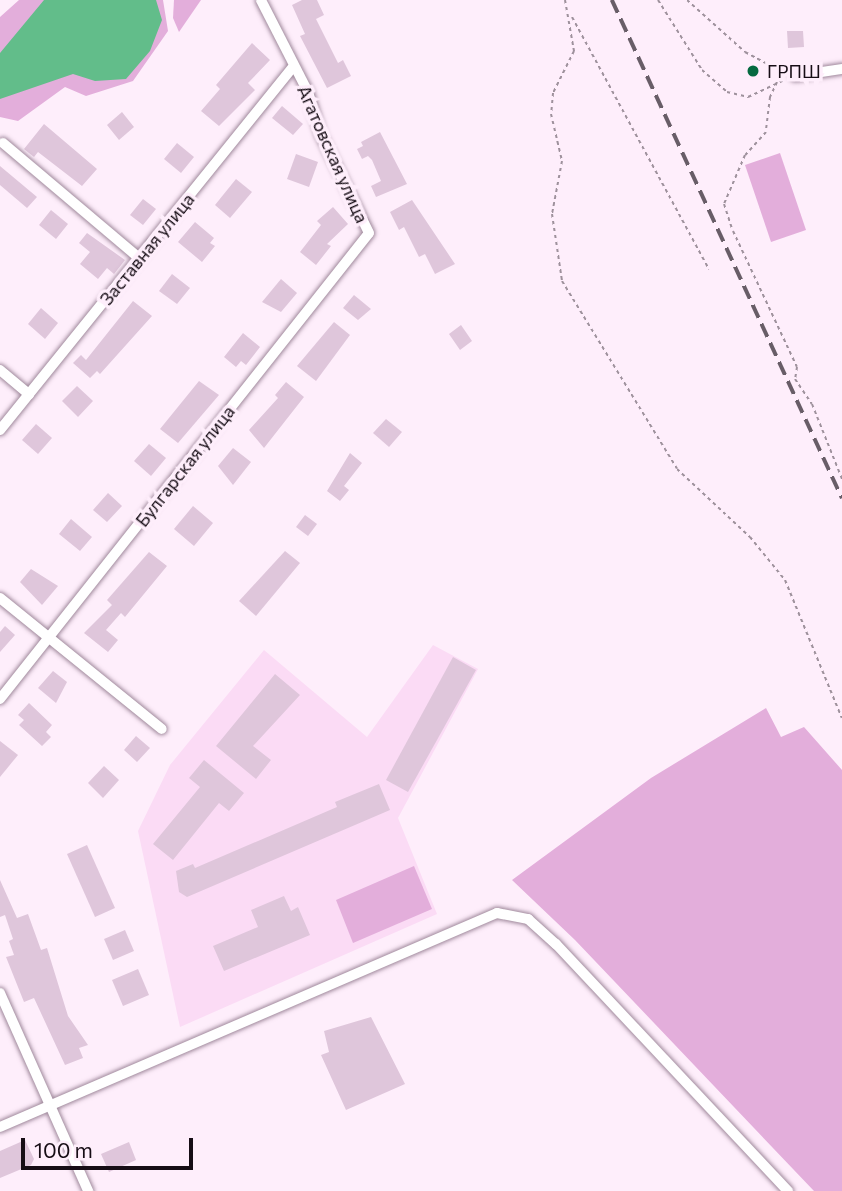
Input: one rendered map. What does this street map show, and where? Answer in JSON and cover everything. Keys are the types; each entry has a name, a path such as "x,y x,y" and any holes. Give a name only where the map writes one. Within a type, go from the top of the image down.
{"street":[{"name":"Агатовская улица","path":"261,0 292,68 308,92 321,135 369,233"},
{"name":"Заставная улица","path":"0,430 292,68"},
{"path":"795,76 842,69"},
{"path":"3,143 139,258"},
{"name":"Булгарская улица","path":"0,699 369,233"},
{"path":"0,370 29,394"},
{"path":"0,598 48,640 162,729"},
{"path":"0,1126 497,913 528,919 556,944 788,1191"},
{"path":"0,993 88,1191"}],"path":[{"path":"565,0 579,36 623,106 709,269"},
{"path":"658,0 702,71 727,92 748,97 795,76"},
{"path":"687,0 745,52 764,65 795,76"},
{"path":"571,13 573,51 553,93 551,114 562,161 552,214 562,281 677,469 750,537 785,580 842,718"},
{"path":"777,82 770,97 766,132 745,155 724,204 733,231 797,367 795,379 812,404 842,479"}],"shaded area":[{"path":"19,0 163,0 168,31 133,81 86,96 65,87 18,121 0,117 0,17"},
{"path":"44,0 156,0 162,20 150,51 126,79 95,81 73,74 0,99 0,53"},
{"path":"174,0 201,0 179,32 173,18"},
{"path":"780,153 806,230 771,242 745,165"},
{"path":"433,645 478,669 398,818 437,914 180,1027 138,831 170,765 264,650 367,737"},
{"path":"766,708 781,737 804,727 842,770 842,1191 814,1191 575,940 512,880 651,778"},
{"path":"414,866 432,909 353,943 336,900"}],"building":[{"path":"302,0 317,0 324,15 316,19 338,63 343,60 351,76 327,88 300,36 305,34 292,5"},
{"path":"787,31 803,31 804,47 788,48"},
{"path":"252,43 270,60 248,83 255,90 219,126 201,111 220,89 216,85"},
{"path":"282,106 303,124 293,135 272,118"},
{"path":"122,112 134,127 119,140 107,125"},
{"path":"44,124 97,169 82,186 38,152 34,157 24,149"},
{"path":"380,132 407,184 376,197 371,186 381,181 372,160 368,156 362,159 357,149 363,146 361,142"},
{"path":"177,143 194,157 181,173 164,159"},
{"path":"296,154 318,162 309,187 287,179"},
{"path":"0,166 37,197 27,208 0,185"},
{"path":"236,179 252,192 230,218 215,205"},
{"path":"143,199 156,209 143,225 130,215"},
{"path":"412,200 455,264 435,274 425,254 419,257 404,227 399,230 390,212"},
{"path":"333,207 348,224 327,244 331,246 316,265 300,252 321,225 317,221"},
{"path":"51,210 68,224 56,239 39,225"},
{"path":"195,222 214,238 210,243 215,246 202,262 178,242"},
{"path":"87,233 125,260 114,274 107,268 98,279 80,264 90,252 79,243"},
{"path":"172,274 190,288 177,304 159,291"},
{"path":"281,279 297,293 281,312 262,302"},
{"path":"354,295 371,309 358,320 343,308"},
{"path":"133,301 152,316 100,374 97,371 90,378 73,363 81,355 86,360"},
{"path":"41,308 58,323 45,339 28,324"},
{"path":"334,322 350,335 316,381 297,366"},
{"path":"461,325 472,341 460,350 449,334"},
{"path":"243,333 260,347 246,365 241,361 236,367 224,357"},
{"path":"199,381 219,395 178,443 160,429"},
{"path":"286,382 304,397 264,448 249,430 278,398 275,395"},
{"path":"77,386 93,401 78,417 62,401"},
{"path":"386,419 402,432 389,447 373,433"},
{"path":"36,424 52,438 38,454 22,440"},
{"path":"149,444 166,458 151,476 134,461"},
{"path":"233,448 251,462 233,485 218,466"},
{"path":"350,453 362,463 344,486 349,490 340,501 327,491"},
{"path":"108,493 122,506 107,522 93,510"},
{"path":"193,506 213,523 194,546 174,529"},
{"path":"305,515 317,524 308,536 296,527"},
{"path":"71,519 92,537 80,551 59,534"},
{"path":"285,551 300,563 256,616 239,601"},
{"path":"149,552 167,566 125,617 121,613 106,630 118,640 108,652 84,633 112,605 107,600"},
{"path":"31,569 58,586 42,605 20,582"},
{"path":"5,626 15,635 0,652 0,632"},
{"path":"453,657 476,670 408,792 386,780"},
{"path":"53,671 67,682 56,703 38,688"},
{"path":"275,674 300,695 253,746 271,760 256,779 216,746"},
{"path":"29,703 52,725 46,732 51,737 42,746 19,725 24,720 18,715"},
{"path":"136,736 150,748 137,762 124,750"},
{"path":"0,741 18,755 0,777"},
{"path":"204,760 244,793 229,811 219,803 173,860 153,844 200,787 189,778"},
{"path":"104,766 119,780 103,798 88,783"},
{"path":"379,784 390,810 187,897 179,892 176,871 193,864 195,868 337,807 335,802"},
{"path":"87,845 115,908 95,917 67,854"},
{"path":"0,880 17,918 28,914 41,950 47,948 68,1016 88,1045 79,1048 83,1058 65,1065 34,998 24,1002 6,957 14,955 9,941 13,939 5,915 0,917"},
{"path":"284,896 291,911 298,907 310,935 224,971 213,946 258,927 251,910"},
{"path":"125,930 134,951 113,960 104,939"},
{"path":"138,969 149,995 123,1006 112,980"},
{"path":"371,1017 405,1084 346,1110 321,1055 329,1052 324,1031"},
{"path":"25,1140 34,1159 31,1165 0,1178 0,1151"},
{"path":"129,1142 136,1160 109,1172 101,1154"}],"railway":[{"path":"612,0 842,498"}],"place":[{"name":"ГРПШ","path":"753,71"}]}
